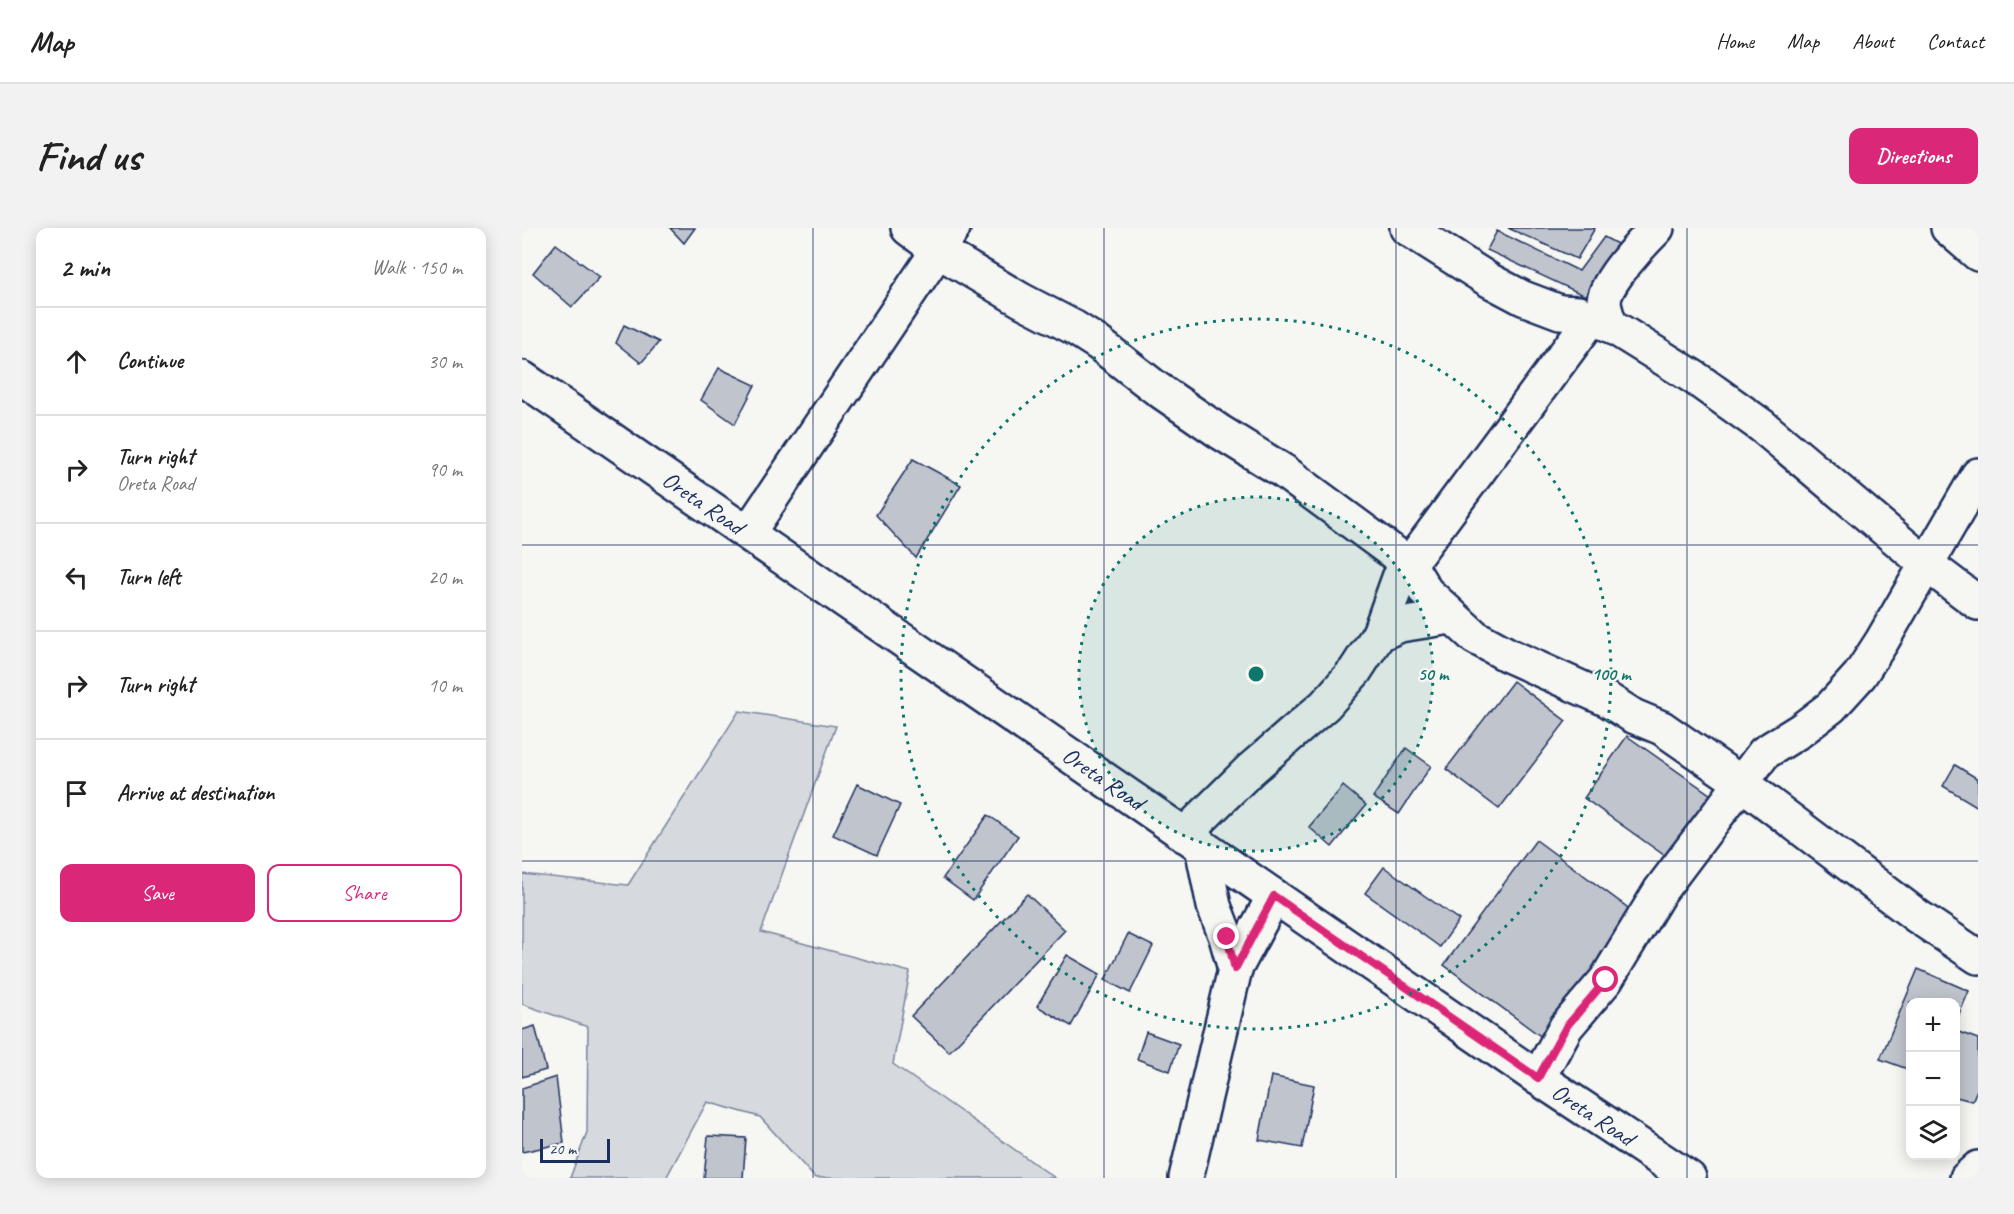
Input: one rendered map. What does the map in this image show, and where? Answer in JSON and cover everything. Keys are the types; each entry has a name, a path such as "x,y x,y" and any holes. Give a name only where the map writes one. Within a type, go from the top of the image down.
{"street":[{"path":"908,228 945,239 1020,300 1073,327 1098,343 1156,388 1283,471 1409,564 1426,592 1475,637 1508,655 1608,700 1633,716 1662,728 1740,782 1917,916 1978,957"},
{"path":"1407,228 1522,298 1560,312 1596,314 1695,378 1762,426 1925,563 1978,603"},
{"path":"1235,969 1227,937 1214,906 1193,841 1250,770 1325,705 1355,671 1379,634 1399,578 1596,314 1622,268 1657,228"},
{"path":"1948,228 1978,254"},
{"path":"748,533 945,239"},
{"name":"Oreta Road","path":"522,378 1538,1078 1689,1178"},
{"path":"1538,1078 1566,1027 1606,980 1660,891 1740,782 1764,753 1801,730 1831,707 1860,675 1978,475"},
{"path":"1379,634 1400,625 1451,617"},
{"path":"1186,1178 1235,969 1274,896"},
{"path":"1967,1178 1978,1168"}],"shaded area":[{"path":"739,711 836,726 761,932 910,972 893,1064 1055,1178 815,1178 760,1117 707,1102 666,1178 570,1178 587,1132 588,1027 522,1004 522,874 628,885"}],"building":[{"path":"670,228 695,228 684,243"},
{"path":"1508,228 1595,228 1577,259"},
{"path":"1497,231 1579,271 1604,237 1623,247 1590,298 1487,250"},
{"path":"556,244 600,277 572,307 533,273"},
{"path":"624,325 659,342 641,363 616,343"},
{"path":"719,368 755,385 735,424 701,400"},
{"path":"913,459 961,485 916,558 876,515"},
{"path":"1513,681 1566,721 1499,809 1446,769"},
{"path":"1627,736 1711,795 1668,858 1584,798"},
{"path":"1406,748 1431,766 1399,814 1373,797"},
{"path":"1955,765 1978,779 1978,807 1943,786"},
{"path":"857,784 900,805 877,855 833,835"},
{"path":"1343,786 1366,805 1332,847 1309,827"},
{"path":"988,815 1018,836 973,900 943,878"},
{"path":"1536,840 1635,913 1543,1038 1444,965"},
{"path":"1384,867 1459,920 1440,947 1365,893"},
{"path":"1027,894 1065,930 949,1052 911,1016"},
{"path":"1128,934 1153,946 1130,993 1105,980"},
{"path":"1067,955 1100,974 1071,1026 1037,1006"},
{"path":"1918,969 1969,991 1960,1012 1960,998 1906,998 1906,1069 1880,1059"},
{"path":"535,1026 546,1070 522,1077 522,1030"},
{"path":"1146,1032 1179,1044 1170,1071 1137,1059"},
{"path":"1960,1032 1978,1039 1978,1088 1972,1101 1960,1098"},
{"path":"1271,1076 1314,1085 1302,1148 1259,1140"},
{"path":"556,1077 564,1143 522,1152 522,1088"},
{"path":"708,1136 746,1138 743,1178 704,1178"}],"route":[{"path":"1227,937 1235,969 1274,896 1538,1078 1566,1027 1606,980"}]}
